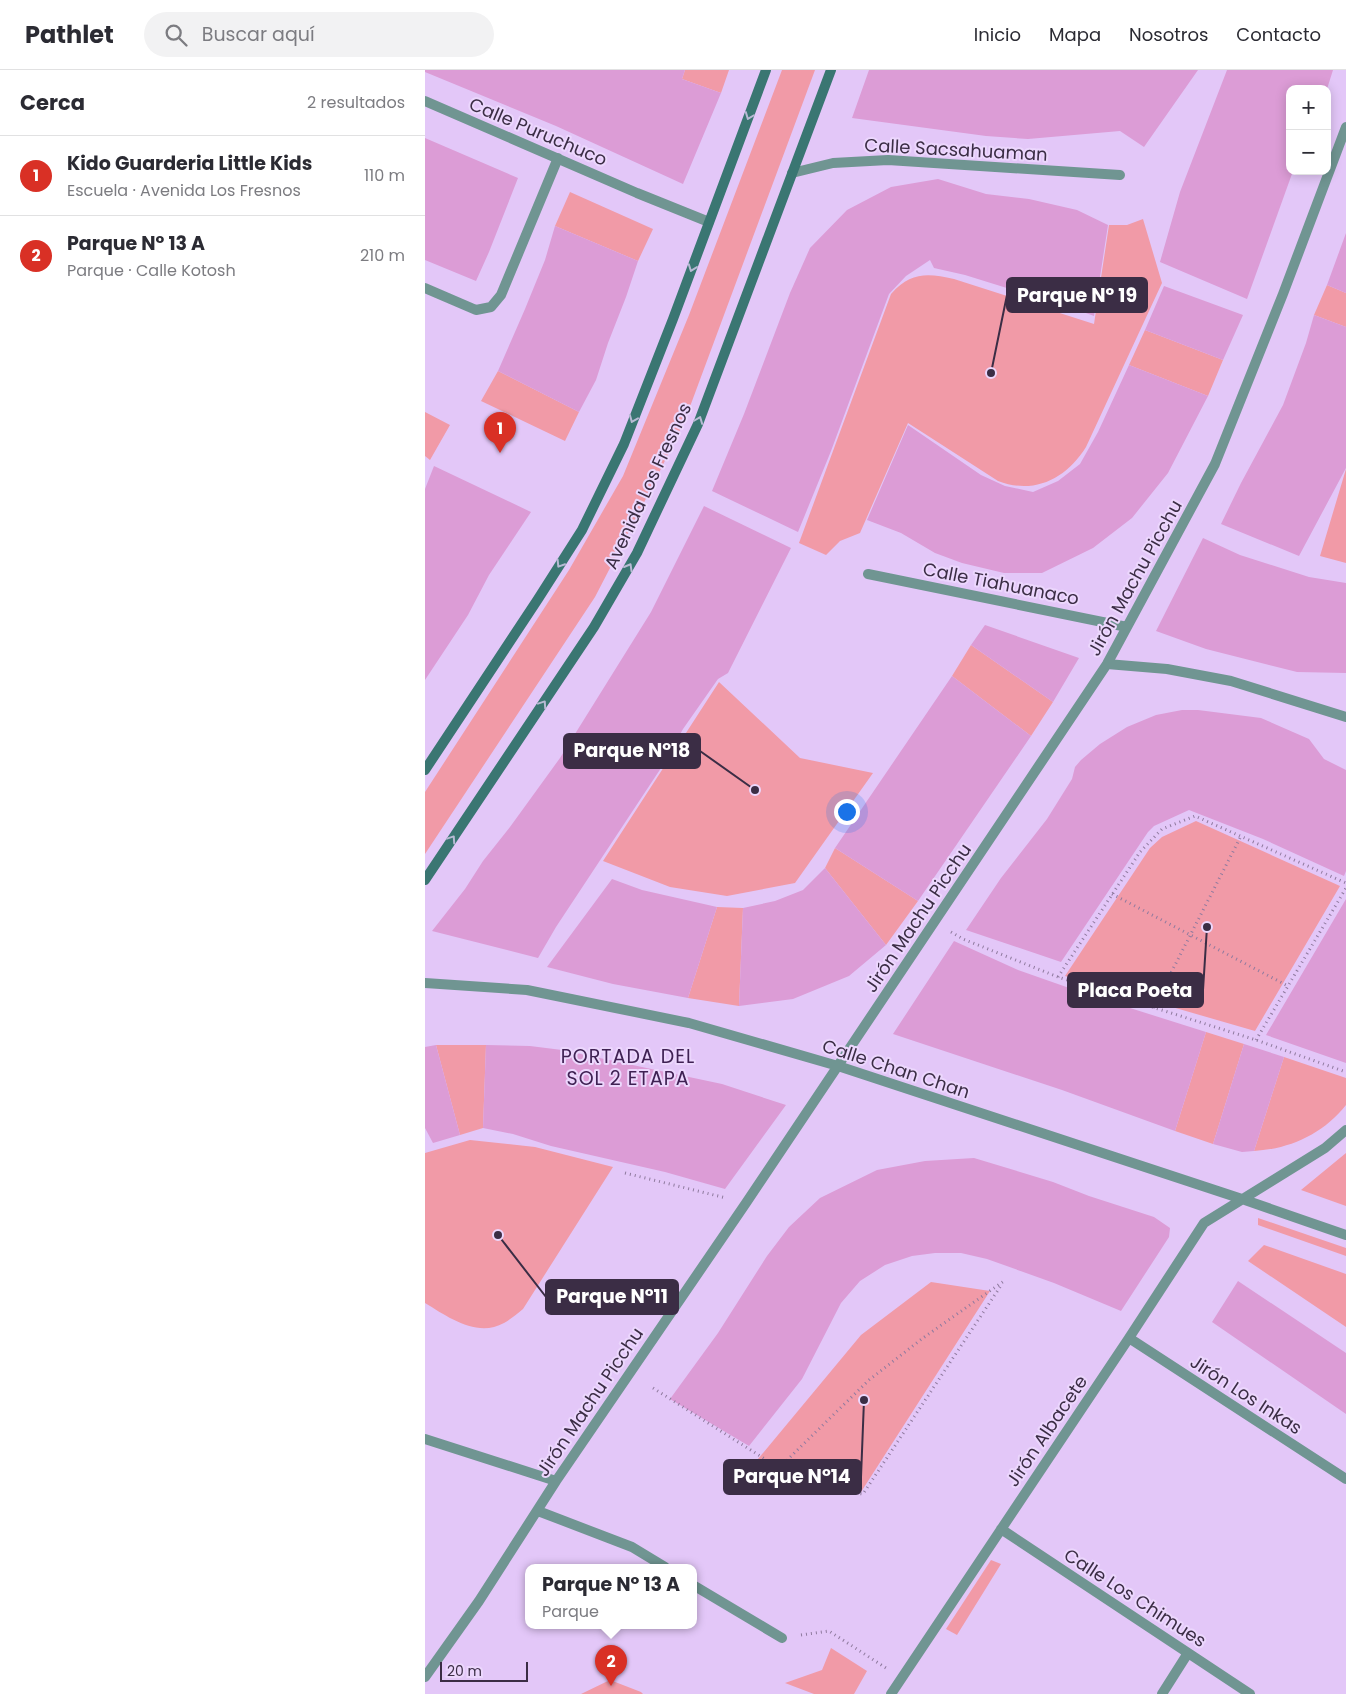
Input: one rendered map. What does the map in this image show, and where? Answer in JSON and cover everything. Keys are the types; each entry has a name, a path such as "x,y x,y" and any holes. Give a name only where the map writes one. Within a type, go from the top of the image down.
{"main road":[{"path":"425,770 582,530 624,444 766,70"},
{"name":"Avenida Los Fresnos","path":"425,880 594,628 637,553 698,424 831,70"}],"street":[{"name":"Calle Puruchuco","path":"425,101 637,193 709,222"},
{"name":"Jirón Machu Picchu","path":"425,1676 479,1601 557,1481 746,1203 1107,664 1215,464 1283,294 1346,128"},
{"path":"425,288 476,310 491,306 501,295 557,158"},
{"name":"Calle Sacsahuaman","path":"792,173 833,163 888,160 1120,175"},
{"name":"Calle Tiahuanaco","path":"868,574 1127,626"},
{"path":"1107,664 1167,670 1231,681 1346,717"},
{"name":"Calle Chan Chan","path":"425,983 527,990 689,1023 838,1066 1346,1235"},
{"name":"Jirón Albacete","path":"891,1694 1204,1223 1325,1148 1346,1130"},
{"name":"Jirón Los Inkas","path":"1129,1338 1346,1478"},
{"path":"425,1440 557,1481"},
{"path":"537,1511 632,1548 660,1564"},
{"name":"Calle Los Chimues","path":"1001,1529 1250,1694"},
{"path":"697,1587 782,1638"},
{"path":"1162,1694 1189,1653"}],"path":[{"path":"1058,977 1141,852 1162,829 1195,816 1346,883"},
{"path":"1153,1008 1241,836"},
{"path":"1256,1040 1346,888"},
{"path":"1112,894 1289,986"},
{"path":"934,923 963,939 1058,977 1256,1040 1346,1072"},
{"path":"625,1173 746,1203"},
{"path":"653,1388 779,1468 869,1380 923,1338 1004,1281 863,1494 780,1484 746,1465"},
{"path":"782,1638 829,1631 901,1678"}],"shaded area":[{"path":"685,70 729,70 721,93 682,79"},
{"path":"782,70 815,70 685,420 595,597 425,854 425,792 569,570 623,476 689,315"},
{"path":"570,192 653,229 638,261 555,226"},
{"path":"1143,219 1162,283 1086,447 1069,468 1059,476 1036,485 1011,485 998,481 908,423 860,533 840,541 826,555 799,543 891,294 898,287 920,276 944,277 1094,324 1109,225 1127,225"},
{"path":"1327,285 1346,293 1346,327 1314,315"},
{"path":"1145,330 1223,360 1208,396 1129,365"},
{"path":"498,371 579,412 565,441 481,401"},
{"path":"425,412 450,425 430,460 425,456"},
{"path":"1346,469 1346,563 1320,556"},
{"path":"971,645 1053,702 1031,736 952,676"},
{"path":"719,682 800,758 873,773 795,883 727,896 670,887 603,861"},
{"path":"1196,821 1340,886 1255,1031 1065,976 1150,848 1162,837"},
{"path":"835,848 918,901 886,945 825,868"},
{"path":"717,907 743,908 739,1006 688,998"},
{"path":"1206,1032 1244,1044 1213,1144 1175,1131"},
{"path":"436,1045 486,1045 483,1128 460,1135"},
{"path":"1284,1057 1346,1078 1346,1105 1327,1124 1305,1138 1280,1147 1254,1151"},
{"path":"470,1140 535,1147 613,1167 523,1309 504,1323 494,1327 473,1327 463,1324 425,1303 425,1153"},
{"path":"1346,1153 1346,1206 1301,1190"},
{"path":"1258,1218 1346,1248 1346,1256 1258,1225"},
{"path":"1264,1245 1346,1274 1346,1327 1248,1261"},
{"path":"931,1282 990,1291 861,1492 783,1480 753,1465 861,1335"},
{"path":"991,1560 1001,1564 957,1635 946,1629"},
{"path":"831,1648 867,1671 854,1694 814,1694 785,1683 822,1670"},
{"path":"610,1680 641,1692 643,1694 581,1694"}],"building":[{"path":"425,70 685,70 682,79 721,93 683,184 556,126 425,72"},
{"path":"869,70 1198,70 1144,147 1120,131 1028,139 986,136 852,118"},
{"path":"1227,70 1333,70 1328,85 1286,85 1286,175 1292,175 1247,299 1160,262 1180,192"},
{"path":"425,138 518,178 476,281 425,260"},
{"path":"938,179 986,194 1029,199 1077,210 1108,225 1094,316 1048,299 934,268 930,260 906,276 889,294 831,451 798,532 712,491 744,414 790,293 810,248 847,210 891,187"},
{"path":"555,226 638,261 596,380 579,412 498,371 545,260"},
{"path":"1346,233 1346,293 1327,285"},
{"path":"1164,286 1243,315 1223,360 1145,330"},
{"path":"1314,315 1346,327 1346,468 1299,556 1221,524 1283,405 1306,343"},
{"path":"1129,365 1208,396 1168,473 1132,518 1093,548 1042,573 1004,573 962,563 935,553 901,533 867,520 908,425 981,475 1005,486 1033,492 1058,481 1080,464 1098,432"},
{"path":"434,466 531,512 489,575 468,615 425,680 425,489"},
{"path":"704,506 791,548 728,673 718,679 683,729 663,765 556,927 538,958 432,931 465,889 483,861 560,758 651,612"},
{"path":"1203,538 1240,555 1309,577 1346,583 1346,673 1297,672 1206,649 1156,631"},
{"path":"985,625 1079,658 1053,702 971,645"},
{"path":"952,676 1031,736 918,901 835,848"},
{"path":"1182,710 1198,710 1261,718 1309,739 1324,759 1346,770 1346,871 1344,876 1263,839 1189,810 1154,826 1148,832 1061,962 966,930 1001,878 1047,819 1072,779 1075,767 1081,760 1100,744 1127,727 1156,715"},
{"path":"825,868 886,945 849,976 793,999 739,1006 743,908 775,901 803,890"},
{"path":"612,879 642,890 717,907 688,998 613,984 547,967"},
{"path":"1346,899 1346,1063 1266,1035"},
{"path":"954,941 1018,970 1092,996 1206,1032 1175,1131 1062,1090 893,1034"},
{"path":"1244,1044 1284,1057 1254,1151 1242,1152 1213,1144"},
{"path":"436,1045 460,1135 433,1143 425,1128 425,1047"},
{"path":"486,1045 530,1046 562,1050 722,1084 786,1105 725,1189 665,1172 551,1146 513,1134 483,1128"},
{"path":"974,1158 1053,1182 1154,1217 1170,1228 1169,1237 1121,1311 1054,1283 987,1259 961,1253 935,1253 912,1256 885,1265 860,1281 841,1303 802,1379 749,1446 670,1399 718,1333 767,1256 789,1227 820,1198 877,1170 925,1161"},
{"path":"1238,1281 1346,1353 1346,1414 1212,1322"}],"place":[{"name":"Parque Nº 19","path":"991,373"},
{"name":"Kido Guarderia Little Kids","path":"500,453"},
{"name":"Parque N°18","path":"755,790"},
{"name":"Placa Poeta","path":"1207,927"},
{"name":"Parque N°11","path":"498,1235"},
{"name":"Parque N°14","path":"864,1400"},
{"name":"Parque N° 13 A","path":"611,1686"}],"district":[{"name":"PORTADA DEL SOL 2 ETAPA","path":"628,1067"}]}
